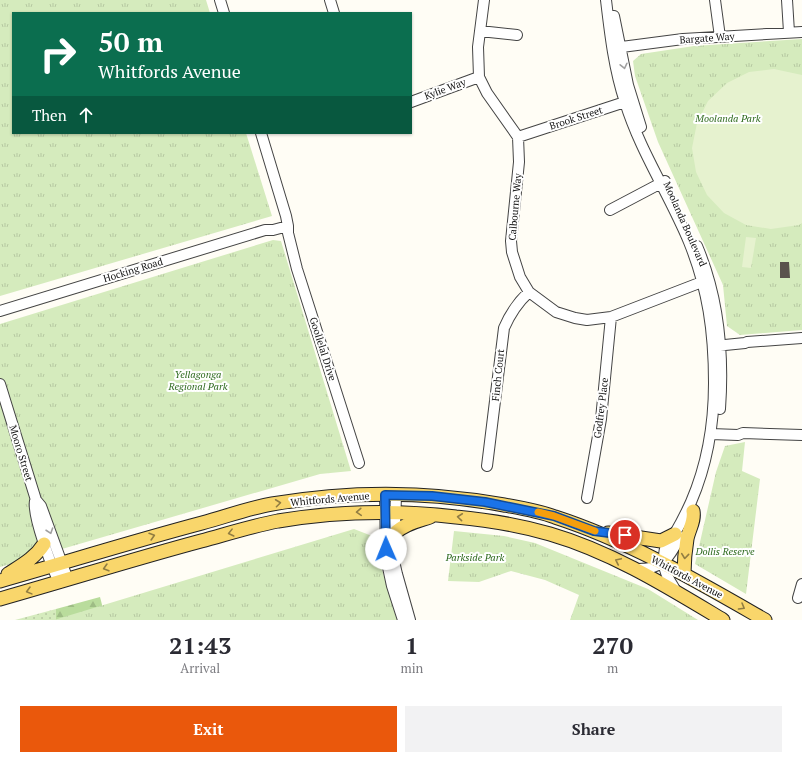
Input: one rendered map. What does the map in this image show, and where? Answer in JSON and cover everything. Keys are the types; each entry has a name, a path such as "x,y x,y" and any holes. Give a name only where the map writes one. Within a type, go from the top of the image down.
{"main road":[{"name":"Whitfords Avenue","path":"0,580 270,504 334,496 432,496 485,502 554,516 594,531 663,563 765,620"},
{"path":"684,574 684,558 693,521 692,511"},
{"name":"Whitfords Avenue","path":"0,599 169,550 277,522 338,514 390,512 481,519 515,525 550,534 592,549 634,569 677,592 723,620"},
{"path":"395,533 399,529 416,521 440,515"},
{"path":"594,531 660,541 675,534"},
{"path":"0,580 32,558 40,551 44,544"}],"street":[{"path":"214,0 218,12"},
{"path":"220,0 224,12"},
{"path":"330,0 334,12"},
{"path":"484,0 478,47 479,77 487,93 518,137"},
{"name":"Moolanda Boulevard","path":"606,0 616,48 642,148 663,182 706,280 710,316 717,343 714,431 710,464 692,511 672,553 663,563"},
{"name":"Moolanda Boulevard","path":"612,0 616,48"},
{"path":"716,0 720,37"},
{"path":"787,0 789,32"},
{"path":"480,31 517,35"},
{"name":"Bargate Way","path":"616,48 683,39 802,32"},
{"name":"Kylie Way","path":"412,102 479,77"},
{"name":"Brook Street","path":"518,137 629,101"},
{"name":"Goollelal Drive","path":"254,134 285,226"},
{"name":"Goollelal Drive","path":"261,134 297,269 359,463"},
{"name":"Calbourne Way","path":"518,137 519,162 511,241 515,265 529,292 542,303 564,315 587,320 611,318 706,280"},
{"path":"610,210 663,182"},
{"name":"Hocking Road","path":"0,311 265,230 285,226"},
{"name":"Finch Court","path":"487,466 504,328 508,316 529,292"},
{"name":"Godfrey Place","path":"587,498 601,419 611,318"},
{"path":"717,343 744,339 747,342 802,338"},
{"name":"Mooro Street","path":"0,384 36,500 40,506 56,565"},
{"path":"714,431 737,430 743,433 802,435"},
{"name":"Moolanda Boulevard","path":"663,563 665,550 675,534 697,486 714,431"},
{"path":"391,495 386,558 388,570 403,620"},
{"name":"Mooro Street","path":"36,500 34,506 44,544 63,581"},
{"path":"390,512 395,533 395,568 410,620"},
{"path":"634,569 646,569 663,563 665,571 677,592"},
{"path":"798,598 802,584"}],"green space":[{"path":"0,0 206,0 210,12 12,12 12,134 246,134 272,216 0,296"},
{"name":"Moolanda Park","path":"802,39 802,330 740,335 727,326 723,285 658,142 635,76 633,61 641,54 694,46"},
{"name":"Moolanda Park","path":"774,69 802,75 802,223 799,225 771,229 746,225 724,213 707,195 696,172 692,148 697,123 708,101 727,83 749,72"},
{"path":"746,237 756,238 751,268 742,267"},
{"name":"Yellagonga Regional Park","path":"273,240 281,241 351,471 320,474 0,567 0,324"},
{"name":"Dollis Reserve","path":"745,442 742,471 760,479 746,594 695,564 716,472 725,446"},
{"path":"354,529 372,536 397,620 54,620"},
{"name":"Parkside Park","path":"454,531 504,536 535,543 648,589 698,620 570,620 579,595 545,580 511,571 479,582 448,581"},
{"path":"100,597 106,620 56,620 56,609"},
{"path":"56,609 56,620 15,620"}],"building":[{"path":"780,262 789,262 790,278 780,278"}],"slow traffic":[{"path":"538,512 554,516 595,531"}],"route":[{"path":"386,549 385,495 432,496 485,502 554,516 594,531 625,535"}]}
